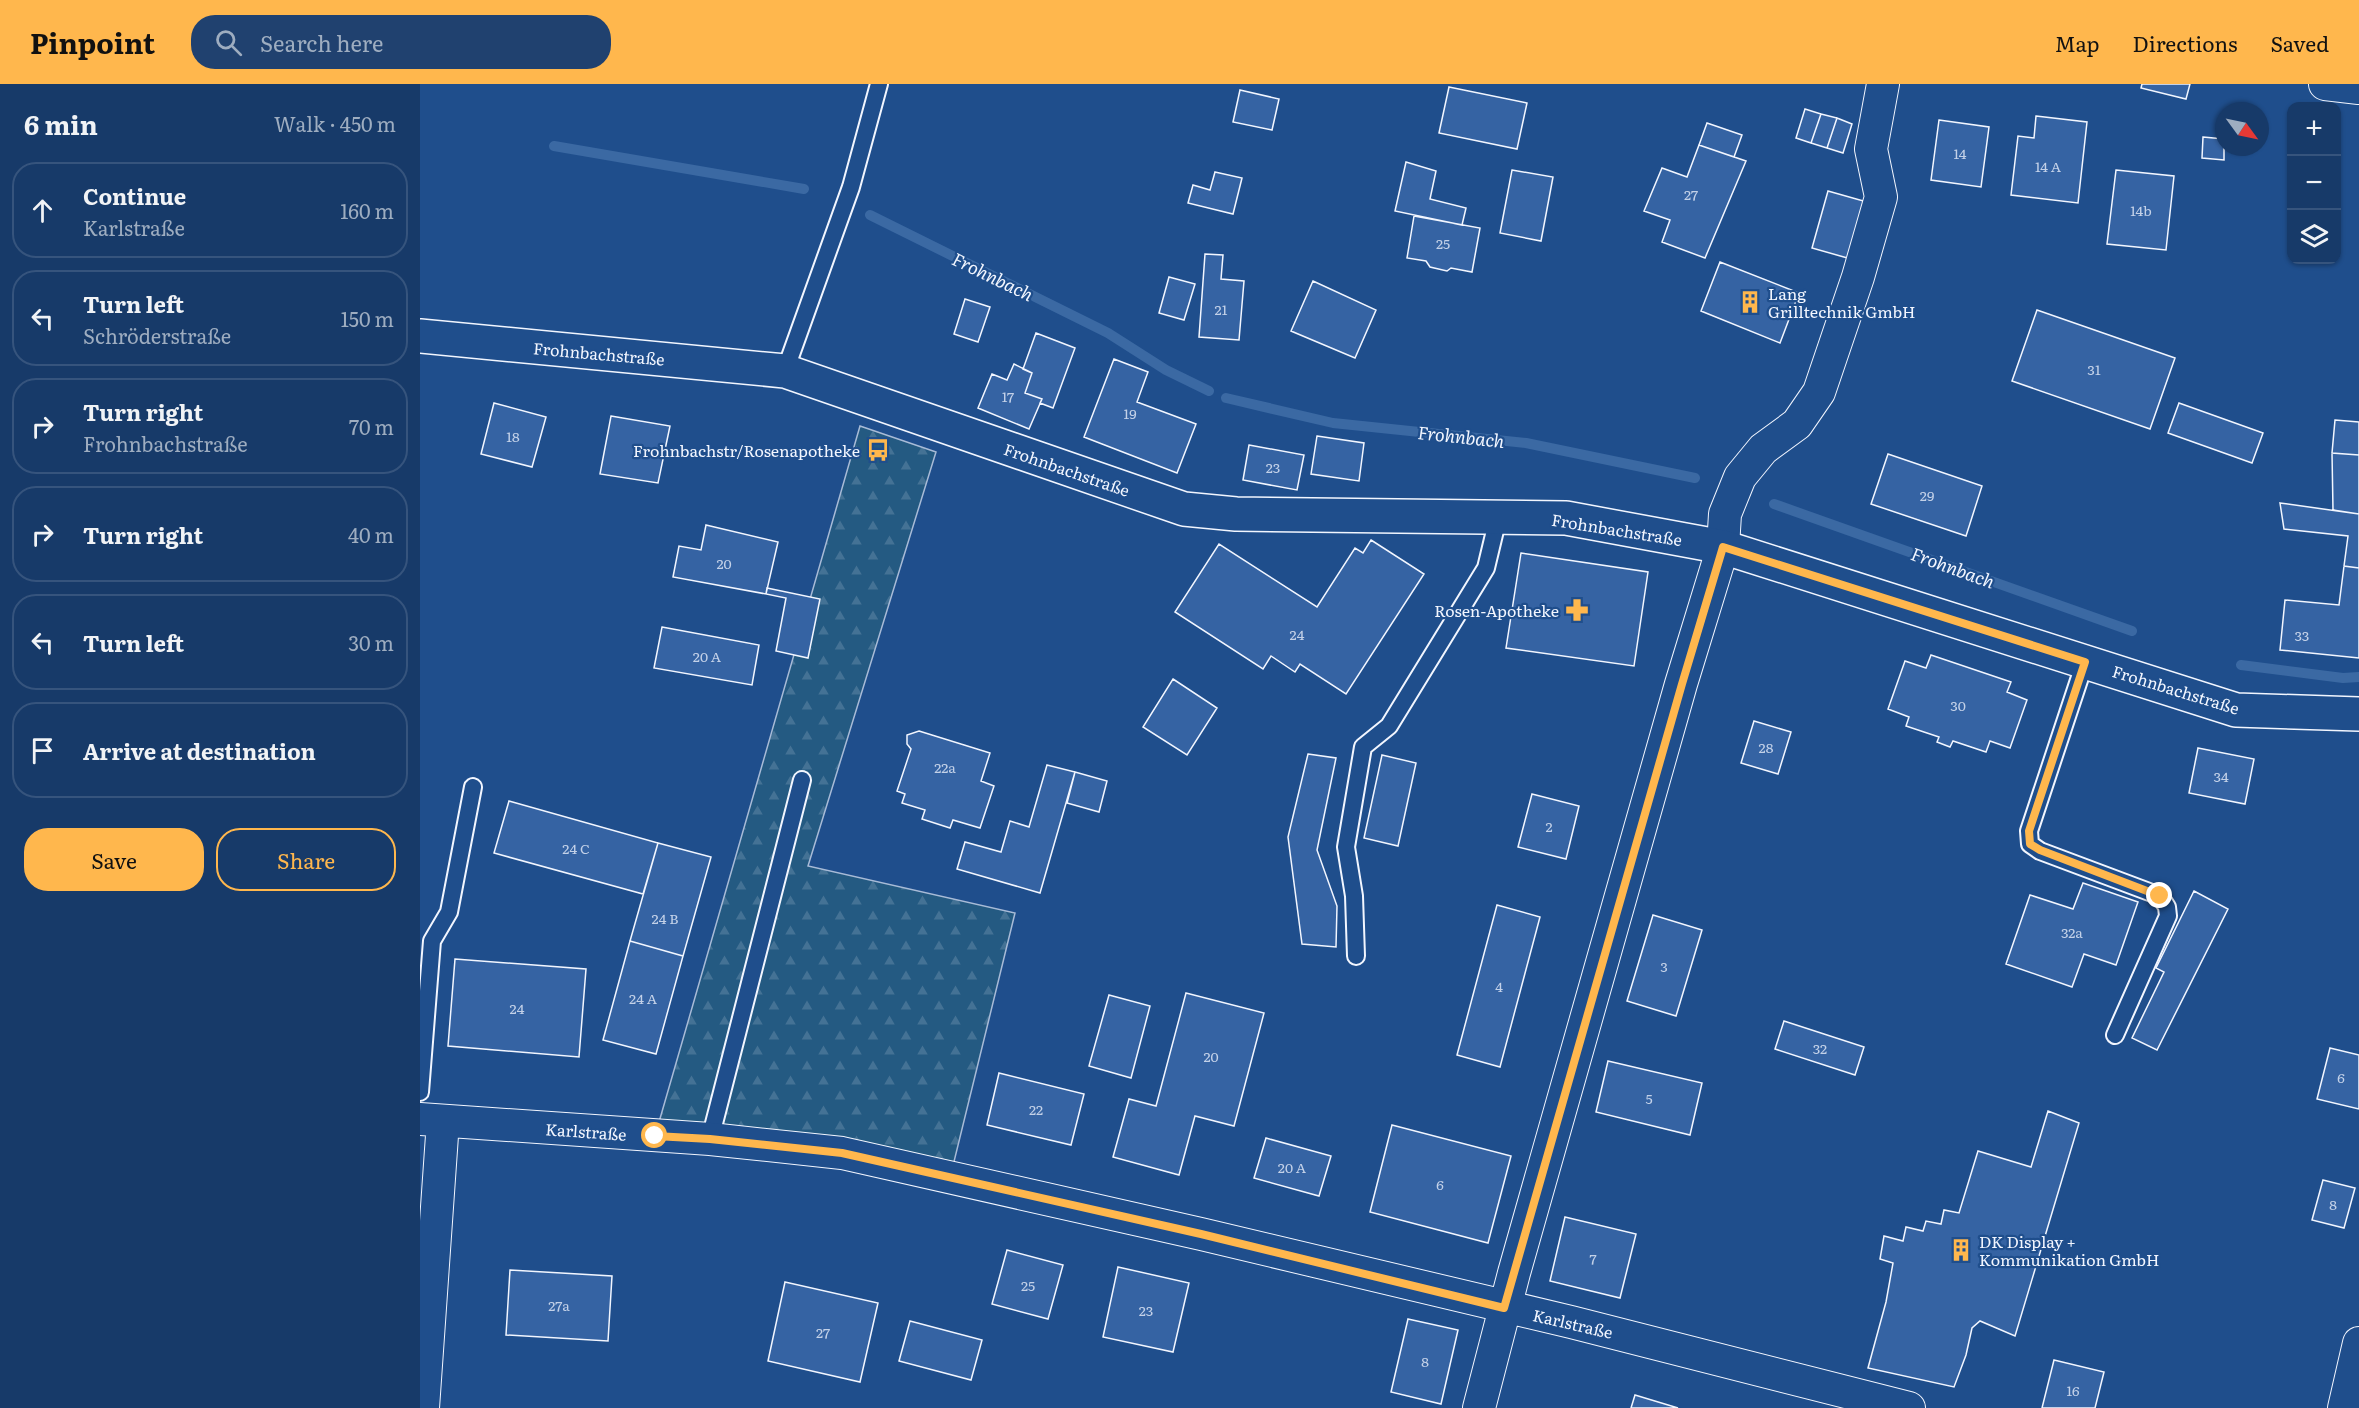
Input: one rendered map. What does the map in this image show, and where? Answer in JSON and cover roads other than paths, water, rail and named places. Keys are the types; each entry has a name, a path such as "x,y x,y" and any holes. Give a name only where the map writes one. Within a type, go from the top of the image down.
{"street":[{"path":"1479,1408 1504,1308 1678,696 1723,547 1725,514 1740,477 1762,449 1797,424 1819,392 1858,277 1881,197 1871,149 1883,84"},
{"path":"2325,84 2359,88"},
{"name":"Frohnbachstraße","path":"420,336 785,371 1184,509 1236,514 1566,518 1723,547 2236,710 2359,714"},
{"path":"423,1408 431,1120"},
{"name":"Karlstraße","path":"431,1120 710,1139 842,1153 1201,1234 1603,1330 1909,1408"},
{"path":"2344,1408 2359,1342"}],"lane":[{"path":"785,371 851,187 879,84"},
{"path":"1356,956 1354,896 1346,848 1364,747 1389,726 1486,568 1498,518"},
{"path":"2085,662 2029,831 2030,844 2040,850 2160,896 2167,907 2168,916 2115,1035"},
{"path":"710,1139 802,780"},
{"path":"420,1092 432,941 449,912 473,787"}],"waterway":[{"name":"Frohnbach","path":"554,146 804,189"},
{"name":"Frohnbach","path":"870,215 1108,333 1166,370 1209,391"},
{"name":"Frohnbach","path":"1226,398 1333,423 1526,443 1695,478"},
{"name":"Frohnbach","path":"1774,504 2132,631"},
{"name":"Frohnbach","path":"2241,665 2343,678 2359,677"}],"place":[{"name":"Lang Grilltechnik GmbH","path":"1750,302"},
{"name":"Frohnbachstr/Rosenapotheke","path":"878,450"},
{"name":"Rosen-Apotheke","path":"1577,610"},
{"name":"DK Display + Kommunikation GmbH","path":"1961,1250"}]}
